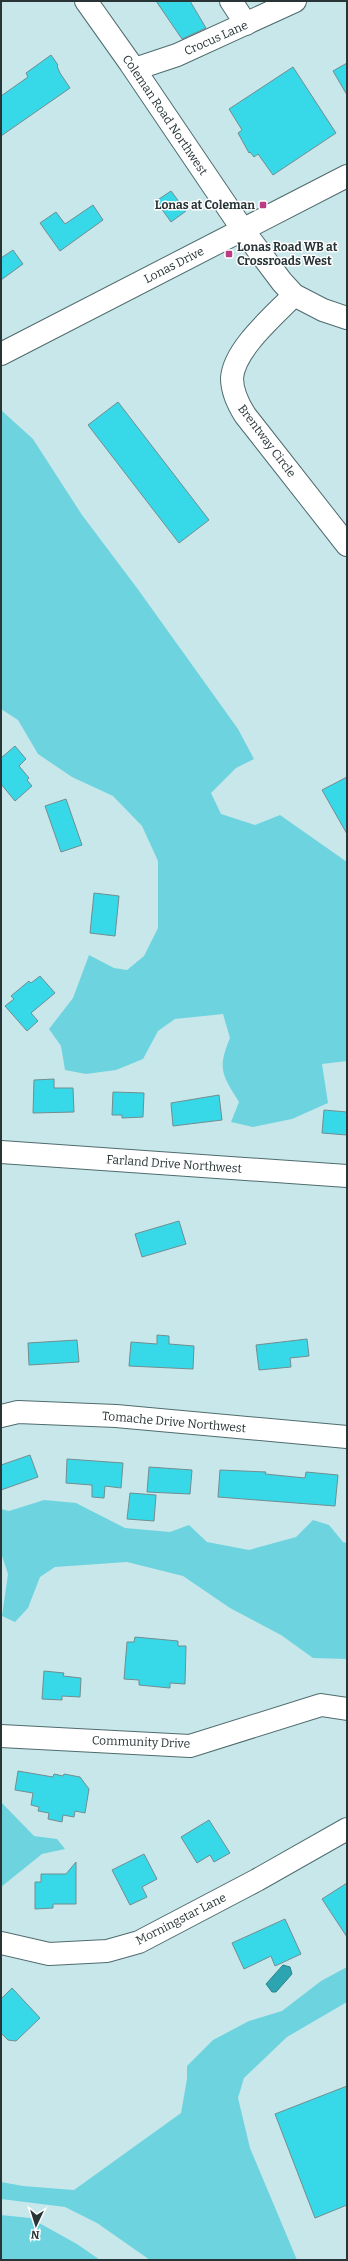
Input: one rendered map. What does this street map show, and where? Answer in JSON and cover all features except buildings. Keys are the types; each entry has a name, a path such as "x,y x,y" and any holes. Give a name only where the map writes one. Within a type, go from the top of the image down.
{"street":[{"name":"Coleman Road Northwest","path":"86,1 135,69 243,230"},
{"path":"231,1 246,24"},
{"name":"Crocus Lane","path":"135,69 177,56 295,1"},
{"name":"Lonas Drive","path":"1,354 347,176"},
{"path":"243,230 282,282 294,295 323,310 347,318"},
{"name":"Brentway Circle","path":"294,295 240,354 232,377 236,400 245,415 347,545"},
{"name":"Farland Drive Northwest","path":"1,1152 347,1176"},
{"name":"Tomache Drive Northwest","path":"1,1416 18,1412 116,1416 347,1437"},
{"name":"Community Drive","path":"1,1736 190,1746 322,1705 347,1709"},
{"name":"Morningstar Lane","path":"1,1944 49,1954 107,1951 139,1942 257,1880 347,1829"}],"shaded area":[{"path":"1,410 33,439 82,515 137,588 238,729 254,759 236,768 211,793 221,814 255,825 280,815 347,862 347,1061 322,1064 328,1103 292,1119 253,1127 231,1122 239,1102 223,1072 224,1057 230,1038 223,1014 175,1019 158,1031 143,1059 116,1070 86,1074 65,1070 61,1046 49,1029 73,998 89,955 114,968 127,970 144,956 158,928 158,861 142,826 113,796 72,777 38,754 18,720 1,709"},
{"path":"44,1500 76,1503 125,1528 170,1532 189,1525 207,1542 249,1550 296,1537 313,1520 329,1525 343,1542 347,1543 347,1659 313,1658 281,1635 230,1608 183,1576 127,1562 55,1567 40,1577 28,1608 15,1622 2,1616 8,1574 1,1553 1,1509 9,1511"},
{"path":"1,1802 34,1836 57,1839 65,1849 42,1854 1,1887"},
{"path":"283,1965 290,1967 292,1974 276,1992 272,1992 266,1984"},
{"path":"347,1967 347,2002 287,2037 244,2078 238,2098 250,2148 297,2260 150,2260 97,2223 65,2207 1,2199 1,2182 23,2186 74,2190 181,2113 187,2079 187,2066 213,2040 249,2021 282,2011 321,1981"},
{"path":"1,2215 30,2218 77,2244 100,2260 1,2260"}],"place":[{"name":"Lonas at Coleman","path":"263,205"},
{"name":"Lonas Road WB at Crossroads West","path":"229,254"}]}
